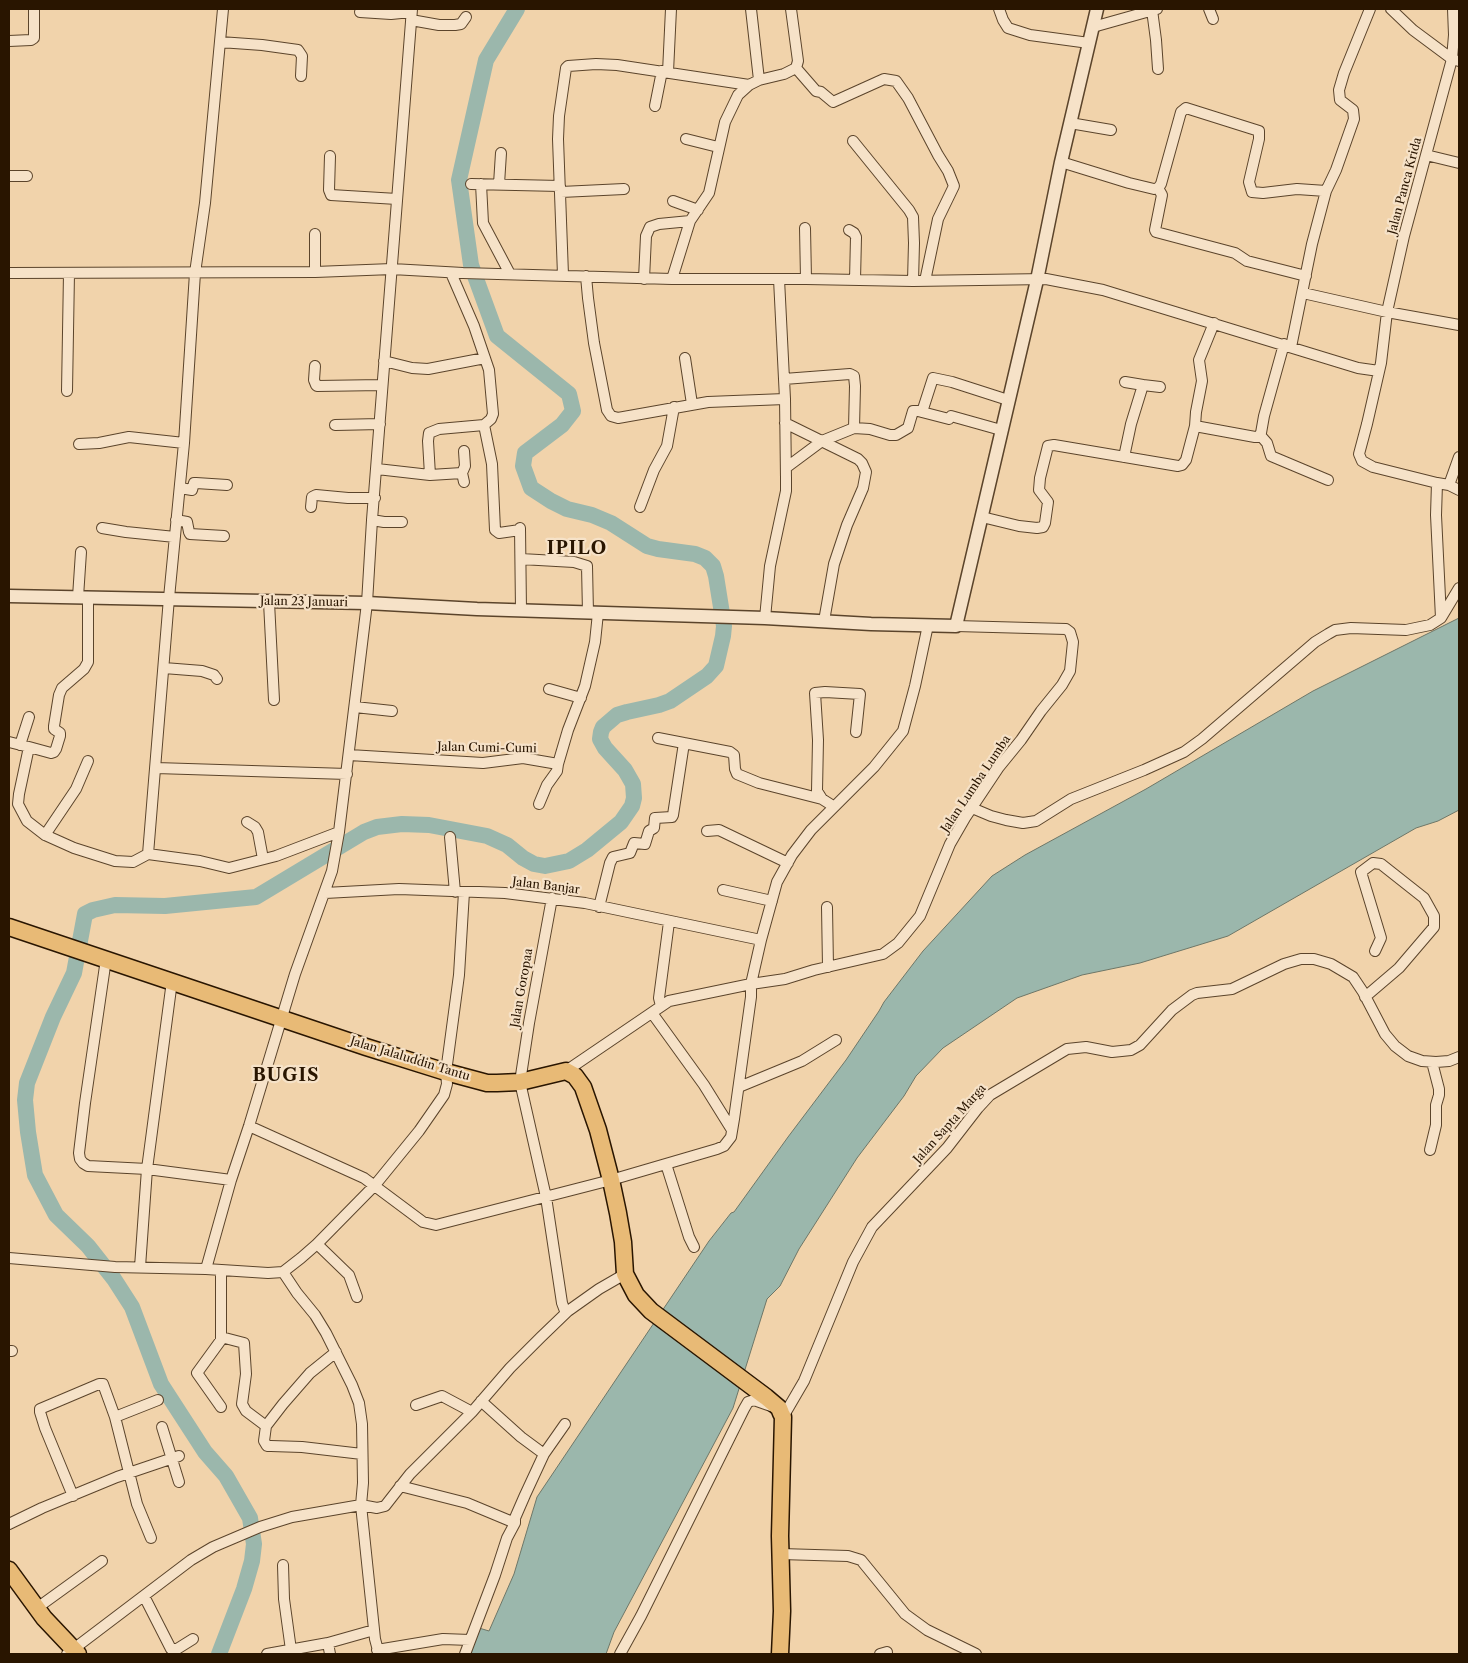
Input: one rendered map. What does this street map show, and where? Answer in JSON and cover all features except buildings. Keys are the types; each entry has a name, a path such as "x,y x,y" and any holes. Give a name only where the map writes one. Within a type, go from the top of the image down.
{"highway":[{"name":"Jalan Jalaluddin Tantu","path":"9,927 73,948 100,961 172,981 446,1072 487,1082 520,1082 566,1071"},
{"path":"566,1071 575,1076 583,1087 598,1130 611,1180 623,1242 625,1274 636,1295 651,1311 766,1397 781,1412 780,1654"},
{"path":"9,1570 36,1608 73,1653"}],"street":[{"path":"9,41 31,40 34,38 34,9"},
{"path":"148,854 184,443 195,273 205,203 223,9"},
{"path":"655,106 665,72 671,9"},
{"path":"751,9 759,80"},
{"path":"672,280 690,221 709,193 722,131 738,95 749,85 759,80 784,74 796,68 798,61 790,9"},
{"path":"999,9 1008,28 1030,34 1089,43"},
{"path":"956,626 1037,280 1061,162 1097,9"},
{"path":"1093,26 1154,9 1158,69"},
{"path":"1209,9 1213,19"},
{"path":"1260,435 1303,293 1312,244 1326,191 1336,170 1354,118 1354,110 1340,100 1339,90 1370,9"},
{"path":"1392,9 1414,30 1456,60"},
{"name":"Jalan Panca Krida","path":"1438,483 1373,466 1360,460 1359,454 1379,371 1387,312 1404,236 1426,155 1456,60 1453,9"},
{"path":"360,12 411,13 439,25 461,24 466,17"},
{"path":"206,1269 231,1180 295,974 332,871 339,833 367,603 411,13"},
{"path":"220,42 298,50 302,56 301,76"},
{"path":"563,275 559,116 566,68 568,66 596,64 749,85"},
{"path":"796,68 816,91 821,92 831,102 884,79 896,81 908,98 948,171 954,186 938,219 925,281"},
{"path":"1158,188 1161,184 1181,112 1186,108 1259,131 1259,139 1249,182 1254,194 1297,189 1326,191"},
{"path":"1070,123 1111,130"},
{"path":"686,139 718,147"},
{"path":"853,141 910,210 913,218 913,281"},
{"path":"499,184 501,153"},
{"path":"1426,155 1459,163"},
{"path":"330,156 329,190 331,195 397,199"},
{"path":"1061,162 1129,183 1154,189 1158,188"},
{"path":"9,176 26,176"},
{"path":"510,274 483,223 476,184 560,189 624,190"},
{"path":"1158,188 1162,193 1162,197 1156,232 1236,253 1247,261 1306,276"},
{"path":"673,201 698,210"},
{"path":"644,279 646,236 650,227 659,224 690,221"},
{"path":"805,228 806,279"},
{"path":"849,230 856,237 855,280"},
{"path":"315,272 316,234"},
{"path":"9,273 315,272 392,269 451,273 563,275 672,280 1056,280 1103,290 1358,368 1379,371"},
{"path":"67,391 69,273"},
{"path":"430,475 428,436 432,431 484,425 491,419 493,414 490,376 485,358 474,326 451,273"},
{"path":"586,276 591,322 606,410 613,418 692,404 734,400 785,399"},
{"path":"765,618 774,541 786,491 787,467 779,279"},
{"path":"1303,293 1387,312 1459,325"},
{"path":"982,517 1019,526 1043,527 1048,502 1039,490 1048,446 1054,445 1172,466 1182,465 1186,460 1195,426 1202,381 1200,360 1214,323"},
{"path":"384,361 412,368 428,369 485,358"},
{"path":"685,358 692,404"},
{"path":"315,366 314,380 317,386 382,385"},
{"path":"784,379 850,374 854,376 854,428"},
{"path":"922,412 932,378 952,382 1008,400"},
{"path":"1125,382 1160,387"},
{"path":"1124,457 1131,424 1143,385"},
{"path":"640,507 654,470 667,446 674,407"},
{"path":"787,467 822,441 854,428 870,429 893,436 908,428 913,411 949,420 951,416 1001,430"},
{"path":"785,423 858,459 866,472 863,488 846,525 834,564 824,620"},
{"path":"335,424 380,424"},
{"path":"484,425 492,464 495,530 499,533 520,529 521,610"},
{"path":"1195,426 1255,437 1260,435"},
{"path":"1260,435 1267,443 1271,456 1328,480"},
{"path":"79,444 99,443 129,437 184,443"},
{"path":"377,470 463,478 466,466 464,451"},
{"path":"1449,485 1459,457"},
{"path":"190,502 192,490 196,483 227,485"},
{"path":"1440,618 1436,515 1438,483 1449,485 1459,490"},
{"path":"180,488 192,490"},
{"path":"311,507 312,497 316,495 375,498"},
{"path":"176,520 187,522 190,534 224,536"},
{"path":"372,520 402,522"},
{"path":"102,528 175,536"},
{"path":"17,744 51,753 56,749 60,733 54,729 54,726 59,695 62,688 84,669 88,662 81,552"},
{"path":"521,559 574,562 587,566 593,613 593,654 581,698 568,730 557,771 546,785 539,804"},
{"path":"972,808 1006,820 1022,823 1036,821 1072,799 1144,770 1189,749 1308,648 1328,634 1336,630 1350,628 1413,630 1430,625 1440,618 1459,588"},
{"name":"Jalan 23 Januari","path":"13,596 367,603 956,626"},
{"path":"269,602 274,700"},
{"path":"249,1126 347,1170 375,1185 423,1222 436,1225 611,1180 718,1149 727,1142 732,1130 751,996 751,984 777,882 811,830 874,767 903,731 928,625"},
{"name":"Jalan Lumba Lumba","path":"566,1071 669,1001 785,979 883,954 898,943 920,916 954,836 999,767 1062,685 1070,671 1073,642 1070,632 1063,628 956,626"},
{"path":"164,668 202,671 217,679"},
{"path":"549,689 581,698"},
{"path":"822,799 816,787 818,740 815,693 860,694 856,732"},
{"path":"355,707 392,711"},
{"path":"29,717 17,744 18,804 27,821 45,835 74,848 116,860 133,862 148,854 200,861 229,868 276,856 339,833"},
{"path":"658,738 730,752 734,755 737,774 759,783 822,799 833,806"},
{"path":"599,906 613,858 630,853 634,843 645,844 648,831 654,828 655,818 673,816 684,743"},
{"name":"Jalan Cumi-Cumi","path":"349,755 483,762 523,758 558,764"},
{"path":"45,835 76,789 88,761"},
{"path":"156,768 347,774"},
{"path":"246,822 255,827 258,832 262,859"},
{"path":"707,831 719,830 788,863"},
{"path":"9,1258 115,1267 206,1269 268,1273 283,1272 317,1244 375,1185 433,1113 444,1095 447,1084 446,1072 459,975 459,892 450,837"},
{"path":"1365,997 1399,968 1434,927 1434,916 1424,898 1381,864 1373,863 1361,872 1381,938 1375,951"},
{"name":"Jalan Banjar","path":"325,893 391,889 505,893 552,898 761,940"},
{"path":"723,890 772,901"},
{"name":"Jalan Goropaa","path":"520,1082 552,898"},
{"path":"827,907 828,967"},
{"path":"662,1006 659,998 669,922"},
{"name":"Jalan Sapta Marga","path":"781,1412 804,1381 854,1262 877,1220 947,1148 978,1108 996,1091 1071,1047 1086,1047 1120,1052 1136,1049 1172,1010 1187,998 1197,993 1232,989 1278,966 1294,961 1314,959 1331,964 1353,977 1381,1027 1395,1046 1408,1056 1432,1062 1449,1061 1459,1057"},
{"path":"100,961 80,1159 88,1166 147,1170 231,1180"},
{"path":"140,1267 147,1170 172,981"},
{"path":"652,1013 704,1085 732,1130"},
{"path":"739,1087 802,1061 836,1040"},
{"path":"1430,1150 1436,1125 1436,1105 1439,1095 1432,1062"},
{"path":"520,1082 546,1197 562,1303 565,1311 568,1311"},
{"path":"666,1164 689,1237 694,1247"},
{"path":"317,1244 349,1275 357,1297"},
{"path":"221,1270 221,1337 219,1343 197,1373 221,1406"},
{"path":"283,1272 315,1315 336,1352 359,1403 362,1424 362,1505 374,1630 378,1652 442,1638 470,1640"},
{"path":"73,1653 191,1560 214,1547 260,1527 292,1517 362,1505 377,1508 385,1506 400,1486 472,1412 516,1362 568,1311 599,1289 625,1274"},
{"path":"221,1337 243,1342 246,1374 242,1404 246,1411 266,1426"},
{"path":"336,1352 301,1382 266,1426 263,1437 267,1446 362,1454"},
{"path":"72,1496 40,1409 102,1384 105,1387 115,1417 137,1504 150,1538"},
{"path":"416,1405 442,1396 472,1412"},
{"path":"115,1417 158,1400"},
{"path":"620,1654 641,1616 748,1402 754,1400 781,1412"},
{"path":"481,1401 521,1437 544,1454"},
{"path":"465,1654 495,1575 502,1551 515,1523 515,1518 544,1454 565,1424"},
{"path":"162,1427 175,1457 179,1482"},
{"path":"9,1524 72,1496 175,1457"},
{"path":"400,1486 467,1503 515,1523"},
{"path":"781,1554 848,1556 861,1560 905,1614 927,1630 976,1654"},
{"path":"36,1608 102,1560"},
{"path":"283,1565 284,1599 291,1650"},
{"path":"144,1596 171,1649 177,1650 193,1639"},
{"path":"266,1654 328,1643 374,1630"},
{"path":"328,1643 330,1654"}],"shaded area":[{"path":"1459,618 1459,810 1438,821 1416,828 1228,936 1140,963 1082,975 1017,998 943,1048 916,1076 904,1096 857,1158 799,1249 780,1286 767,1299 733,1408 614,1632 606,1654 470,1654 479,1628 489,1631 514,1574 537,1497 709,1241 731,1213 734,1212 846,1060 884,1002 923,951 992,876 1025,855 1146,789 1313,691"}],"waterway":[{"path":"219,1654 244,1589 252,1561 254,1544 250,1518 226,1476 205,1452 161,1384 132,1307 114,1279 88,1246 56,1215 35,1175 25,1100 27,1083 53,1017 74,973 85,914 93,910 115,905 165,906 256,897 364,832 377,827 402,824 429,825 487,836 507,845 534,864 545,866 569,861 587,850 621,822 632,806 634,798 633,784 625,770 605,748 600,739 603,727 617,715 670,701 707,676 716,666 723,636 724,626 716,576 713,566 705,558 695,554 647,546 611,523 592,515 567,509 551,501 531,488 523,466 525,453 562,425 573,411 569,394 497,336 471,265 459,180 486,60 517,9"}],"district":[{"name":"IPILO","path":"577,549"},
{"name":"BUGIS","path":"286,1076"}]}
